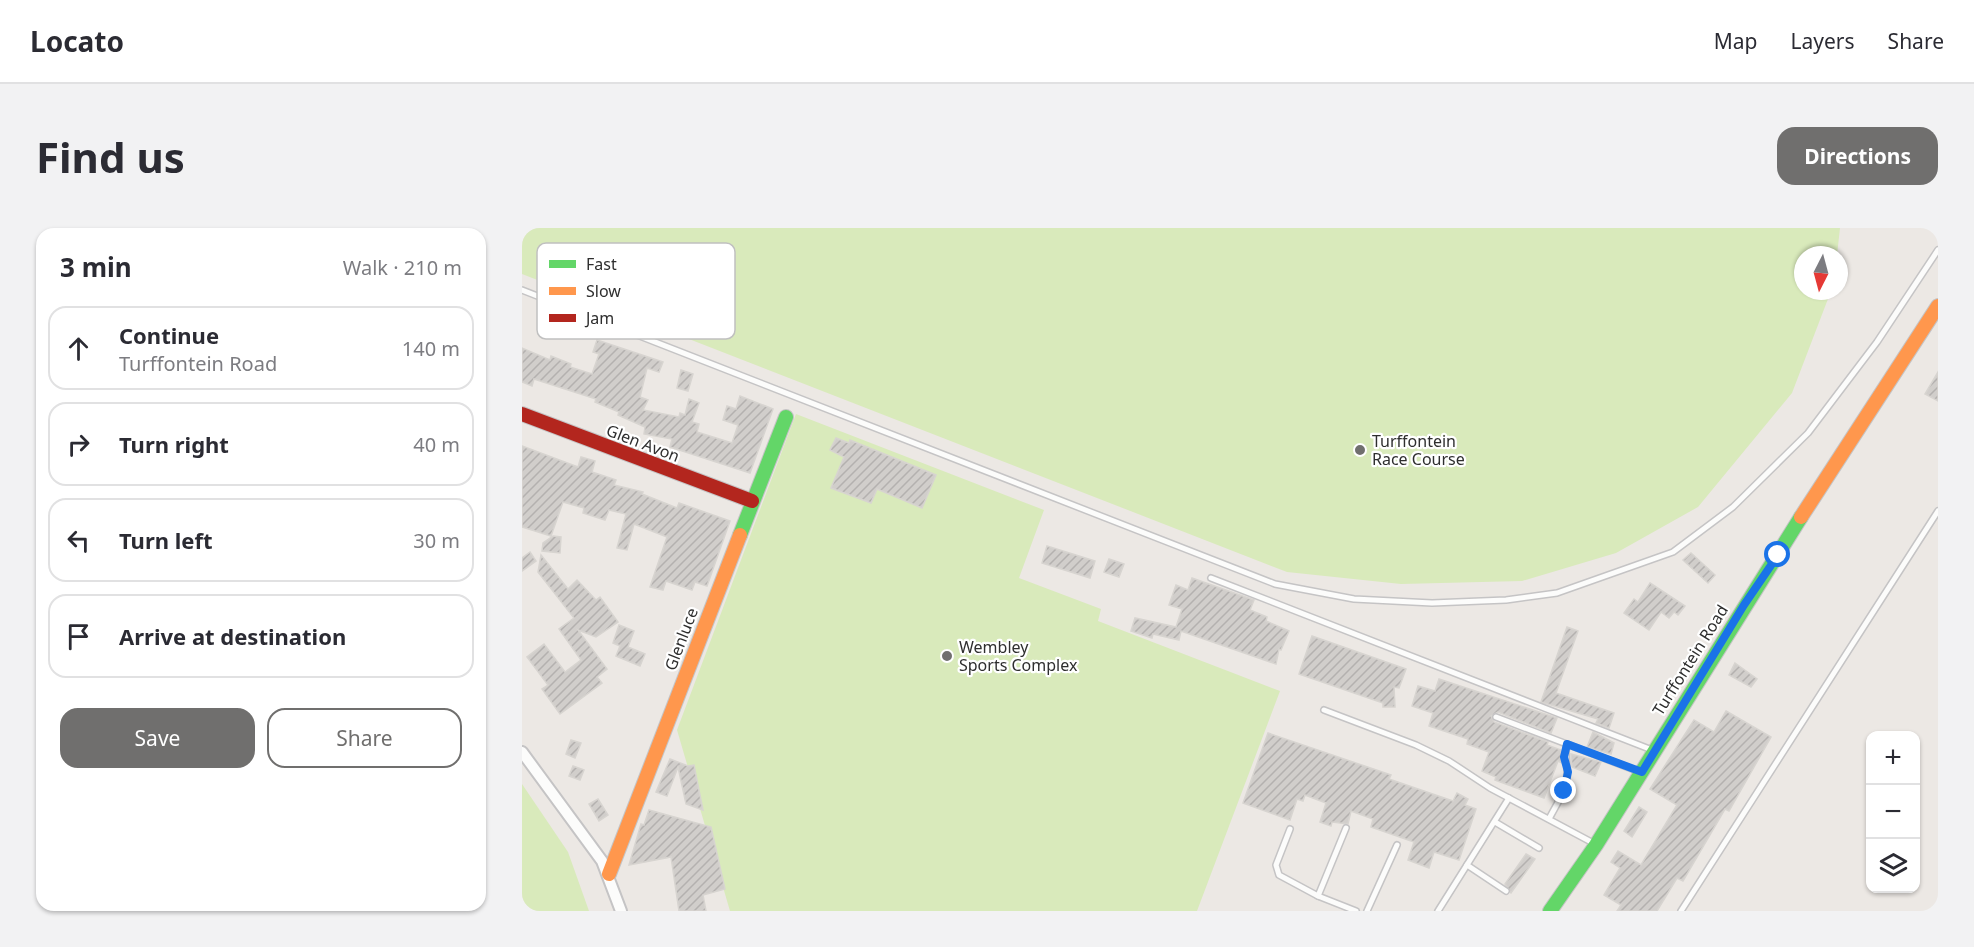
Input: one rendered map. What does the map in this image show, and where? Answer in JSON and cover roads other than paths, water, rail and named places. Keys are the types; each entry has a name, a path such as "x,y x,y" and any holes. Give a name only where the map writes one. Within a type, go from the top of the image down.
{"street":[{"name":"Turffontein Road","path":"1550,911 1596,845 1642,772 1653,750 1718,651 1744,605 1938,306"},
{"name":"Glen Avon","path":"522,414 752,501"},
{"name":"Glenluce","path":"609,874 786,417"},
{"path":"522,752 595,851 609,874 621,911"}],"lane":[{"path":"648,339 1275,584 1354,599 1432,603 1506,600 1557,593 1673,552 1733,507 1808,433 1876,342 1938,250"},
{"path":"522,290 537,296"},
{"path":"1681,911 1938,511"},
{"path":"1211,578 1653,750"},
{"path":"1324,710 1440,757 1509,798 1596,845"},
{"path":"1496,717 1642,772"},
{"path":"1548,819 1564,791 1568,772 1564,757 1567,744"},
{"path":"1438,911 1509,798"},
{"path":"1495,822 1539,848"},
{"path":"1318,896 1346,828"},
{"path":"1290,829 1276,865 1279,875 1318,896 1356,911"},
{"path":"1367,911 1396,845"},
{"path":"1467,865 1506,891"}],"place":[{"name":"Turffontein Race Course","path":"1360,450"},
{"name":"Wembley Sports Complex","path":"947,656"}]}
